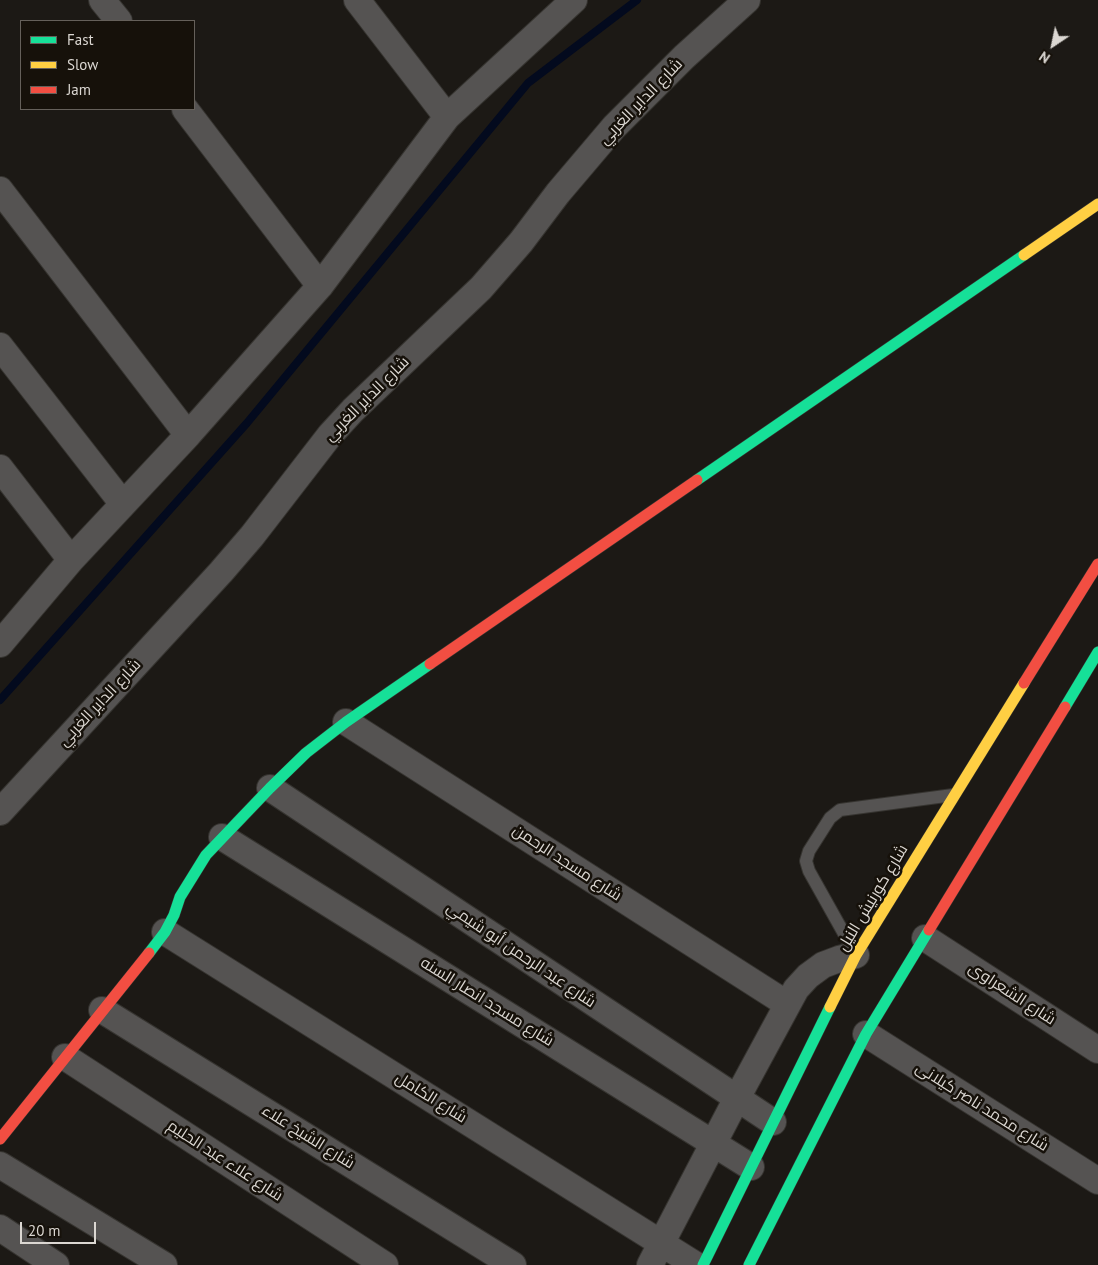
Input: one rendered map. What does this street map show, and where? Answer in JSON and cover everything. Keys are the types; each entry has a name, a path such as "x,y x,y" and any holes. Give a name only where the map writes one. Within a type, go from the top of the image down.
{"main road":[{"path":"0,1139 165,932 174,915 180,897 206,855 270,788 306,754 346,722 1098,204"},
{"name":"شارع كورنيش النيل","path":"703,1265 856,954 1098,564"},
{"path":"749,1265 866,1034 1098,652"}],"street":[{"path":"102,0 118,20"},
{"path":"357,0 447,117"},
{"path":"0,644 71,560 188,435 320,286 447,117 574,0"},
{"name":"شارع الداير الغربي","path":"0,812 221,572 352,410 481,288 521,242 558,193 614,127 684,57 747,0"},
{"path":"186,110 320,286"},
{"path":"0,190 188,435"},
{"path":"0,346 123,504"},
{"path":"0,468 71,560"},
{"name":"شارع مسجد الرحمن","path":"346,722 787,1004"},
{"name":"شارع عبد الرحمن أبو شيمي","path":"270,788 773,1122"},
{"name":"شارع مسجد انصار السنه","path":"222,837 751,1167"},
{"name":"شارع الكامل","path":"165,932 656,1254 696,1265"},
{"name":"شارع الشعراوى","path":"925,938 1098,1050"},
{"path":"656,1254 796,989 808,976 822,966 856,954"},
{"name":"شارع الشيخ علاء","path":"102,1010 513,1265"},
{"name":"شارع محمد ناصر كيلانى","path":"866,1034 1098,1180"},
{"name":"شارع علاء عبد الحليم","path":"65,1056 385,1265"},
{"path":"0,1164 164,1265"},
{"path":"0,1228 56,1265"}],"lane":[{"path":"856,954 809,872 806,861 809,851 830,818 840,810 955,794"}],"waterway":[{"path":"0,700 247,423 528,83 637,0"}],"traffic: fast":[{"path":"697,480 1024,255"},
{"path":"1065,707 1098,652"},
{"path":"149,953 165,932 174,915 180,897 206,855 270,788 306,753 346,722 430,664"},
{"path":"749,1265 866,1034 929,930"},
{"path":"703,1265 830,1007"}],"traffic: slow":[{"path":"1024,255 1098,204"},
{"path":"830,1007 856,955 1024,683"}],"traffic: jam":[{"path":"430,664 697,480"},
{"path":"1024,683 1098,564"},
{"path":"929,930 1065,707"},
{"path":"0,1139 149,953"}]}
